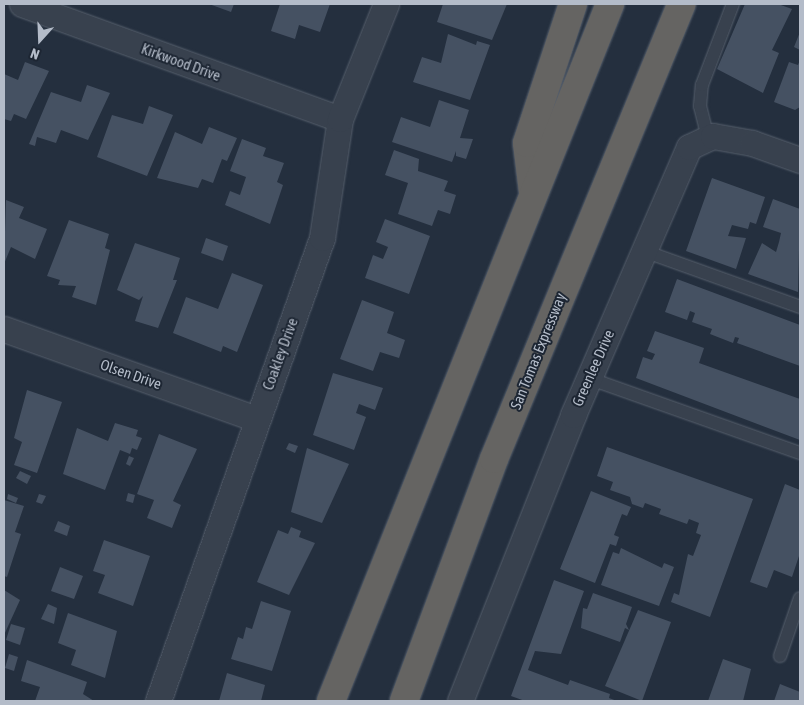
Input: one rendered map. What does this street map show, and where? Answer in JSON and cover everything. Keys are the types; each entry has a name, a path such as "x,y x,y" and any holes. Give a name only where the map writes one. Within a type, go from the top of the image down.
{"highway":[{"path":"533,195 527,143 573,4"},
{"path":"331,701 610,4"},
{"name":"San Tomas Expressway","path":"404,701 494,459 682,4"}],"street":[{"name":"Kirkwood Drive","path":"22,4 340,119"},
{"name":"Coakley Drive","path":"158,701 322,238 340,119 386,4"},
{"path":"708,138 752,143 800,160"},
{"name":"Greenlee Drive","path":"460,701 588,378 689,147 708,138"},
{"name":"Olsen Drive","path":"4,332 257,419"}],"lane":[{"path":"708,138 700,106 702,85 733,4"},
{"path":"644,251 800,307"},
{"path":"588,378 800,453"},
{"path":"780,656 800,598"}],"building":[{"path":"209,4 234,4 231,12"},
{"path":"280,4 330,4 320,32 299,25 295,39 271,31"},
{"path":"443,4 507,4 492,40 437,22"},
{"path":"745,4 778,4 792,9 772,50 779,53 763,93 717,69"},
{"path":"800,32 800,50 794,47"},
{"path":"448,34 476,45 477,41 490,45 470,100 413,82 422,57 441,63"},
{"path":"800,60 800,107 795,110 774,102 789,62 798,65"},
{"path":"25,62 49,71 26,119 14,114 11,121 4,119 4,74 18,80"},
{"path":"87,85 110,93 88,140 61,130 56,143 37,137 35,146 29,144 51,92 81,102"},
{"path":"439,100 469,110 460,138 473,139 466,159 456,156 456,151 452,162 392,142 401,117 430,127"},
{"path":"149,106 173,115 147,176 97,157 112,115 143,124"},
{"path":"209,127 237,138 227,161 222,159 213,183 202,179 198,188 157,178 175,132 202,144"},
{"path":"242,139 266,148 263,156 284,163 277,182 283,185 270,224 225,205 230,191 240,195 246,177 230,171"},
{"path":"394,150 419,159 418,171 448,181 444,191 456,195 450,214 438,210 432,226 398,214 408,183 385,175"},
{"path":"712,178 765,197 756,224 750,222 748,229 732,225 728,236 746,238 736,269 686,251"},
{"path":"773,199 800,209 798,292 748,274 762,243 776,252 781,233 763,227"},
{"path":"6,200 24,207 19,218 47,229 35,259 11,247 4,264"},
{"path":"385,219 430,236 409,294 365,278 373,255 383,259 388,247 376,242"},
{"path":"69,220 109,234 105,248 110,250 96,305 72,297 76,286 58,285 60,280 47,276"},
{"path":"206,238 228,246 223,261 201,253"},
{"path":"135,243 180,258 173,280 177,280 158,328 135,321 143,296 139,300 117,290"},
{"path":"232,273 263,285 237,352 223,346 221,352 173,333 186,297 218,309"},
{"path":"677,279 800,325 800,366 737,343 739,338 735,337 733,343 710,334 712,329 692,322 695,313 690,311 687,320 665,312"},
{"path":"362,300 394,312 387,333 405,340 399,358 380,352 373,371 340,359"},
{"path":"655,331 704,348 699,363 800,399 800,440 636,378 643,357 652,360 655,354 647,351"},
{"path":"333,373 383,388 375,410 359,404 356,413 366,417 354,450 313,435"},
{"path":"27,390 62,402 37,473 14,465 22,442 14,438"},
{"path":"115,423 138,430 136,436 142,438 137,450 132,448 130,454 120,450 105,490 63,474 77,428 108,441"},
{"path":"159,434 197,449 173,501 181,505 172,528 147,518 154,500 137,494"},
{"path":"289,443 298,446 295,453 286,449"},
{"path":"607,447 753,499 710,617 671,602 674,593 679,595 688,554 693,556 701,535 696,533 699,523 689,519 687,524 659,514 661,509 645,503 643,508 632,504 630,497 610,490 613,482 597,476"},
{"path":"307,448 349,464 322,523 291,512"},
{"path":"129,456 134,458 130,466 126,464"},
{"path":"20,471 31,476 27,484 16,478"},
{"path":"785,484 800,490 800,553 792,577 774,570 767,588 750,582"},
{"path":"591,491 631,507 627,516 622,514 614,535 619,537 616,546 610,544 595,583 560,569"},
{"path":"128,493 135,495 133,503 126,501"},
{"path":"8,494 18,498 16,503 7,499"},
{"path":"39,494 46,496 42,504 36,502"},
{"path":"4,500 24,506 15,532 21,534 7,577 4,576"},
{"path":"58,521 70,526 67,536 54,531"},
{"path":"291,527 301,531 299,537 315,543 289,595 257,582 278,530 288,534"},
{"path":"104,540 150,556 133,606 98,593 105,575 93,571"},
{"path":"621,548 662,568 664,563 674,567 659,606 601,585 613,552 619,554"},
{"path":"60,567 83,576 74,599 51,591"},
{"path":"554,580 584,591 561,654 535,651 528,670 568,685 570,680 610,694 609,698 617,701 525,701 511,696"},
{"path":"4,590 20,600 4,635"},
{"path":"593,593 632,607 626,624 629,630 625,628 620,642 581,628 583,608 587,609"},
{"path":"261,601 291,611 272,671 231,659 238,637 243,639 246,627 252,629"},
{"path":"48,604 57,608 54,624 41,619"},
{"path":"638,610 671,622 642,701 605,686"},
{"path":"68,613 117,631 105,678 71,665 76,650 58,643"},
{"path":"11,624 25,628 20,645 6,640"},
{"path":"9,654 18,657 14,671 5,668"},
{"path":"723,659 751,669 743,701 708,701"},
{"path":"27,660 87,682 83,694 94,701 35,701 40,687 21,681"},
{"path":"227,673 265,685 261,701 219,701"},
{"path":"780,684 800,692 800,701 774,701"}]}
